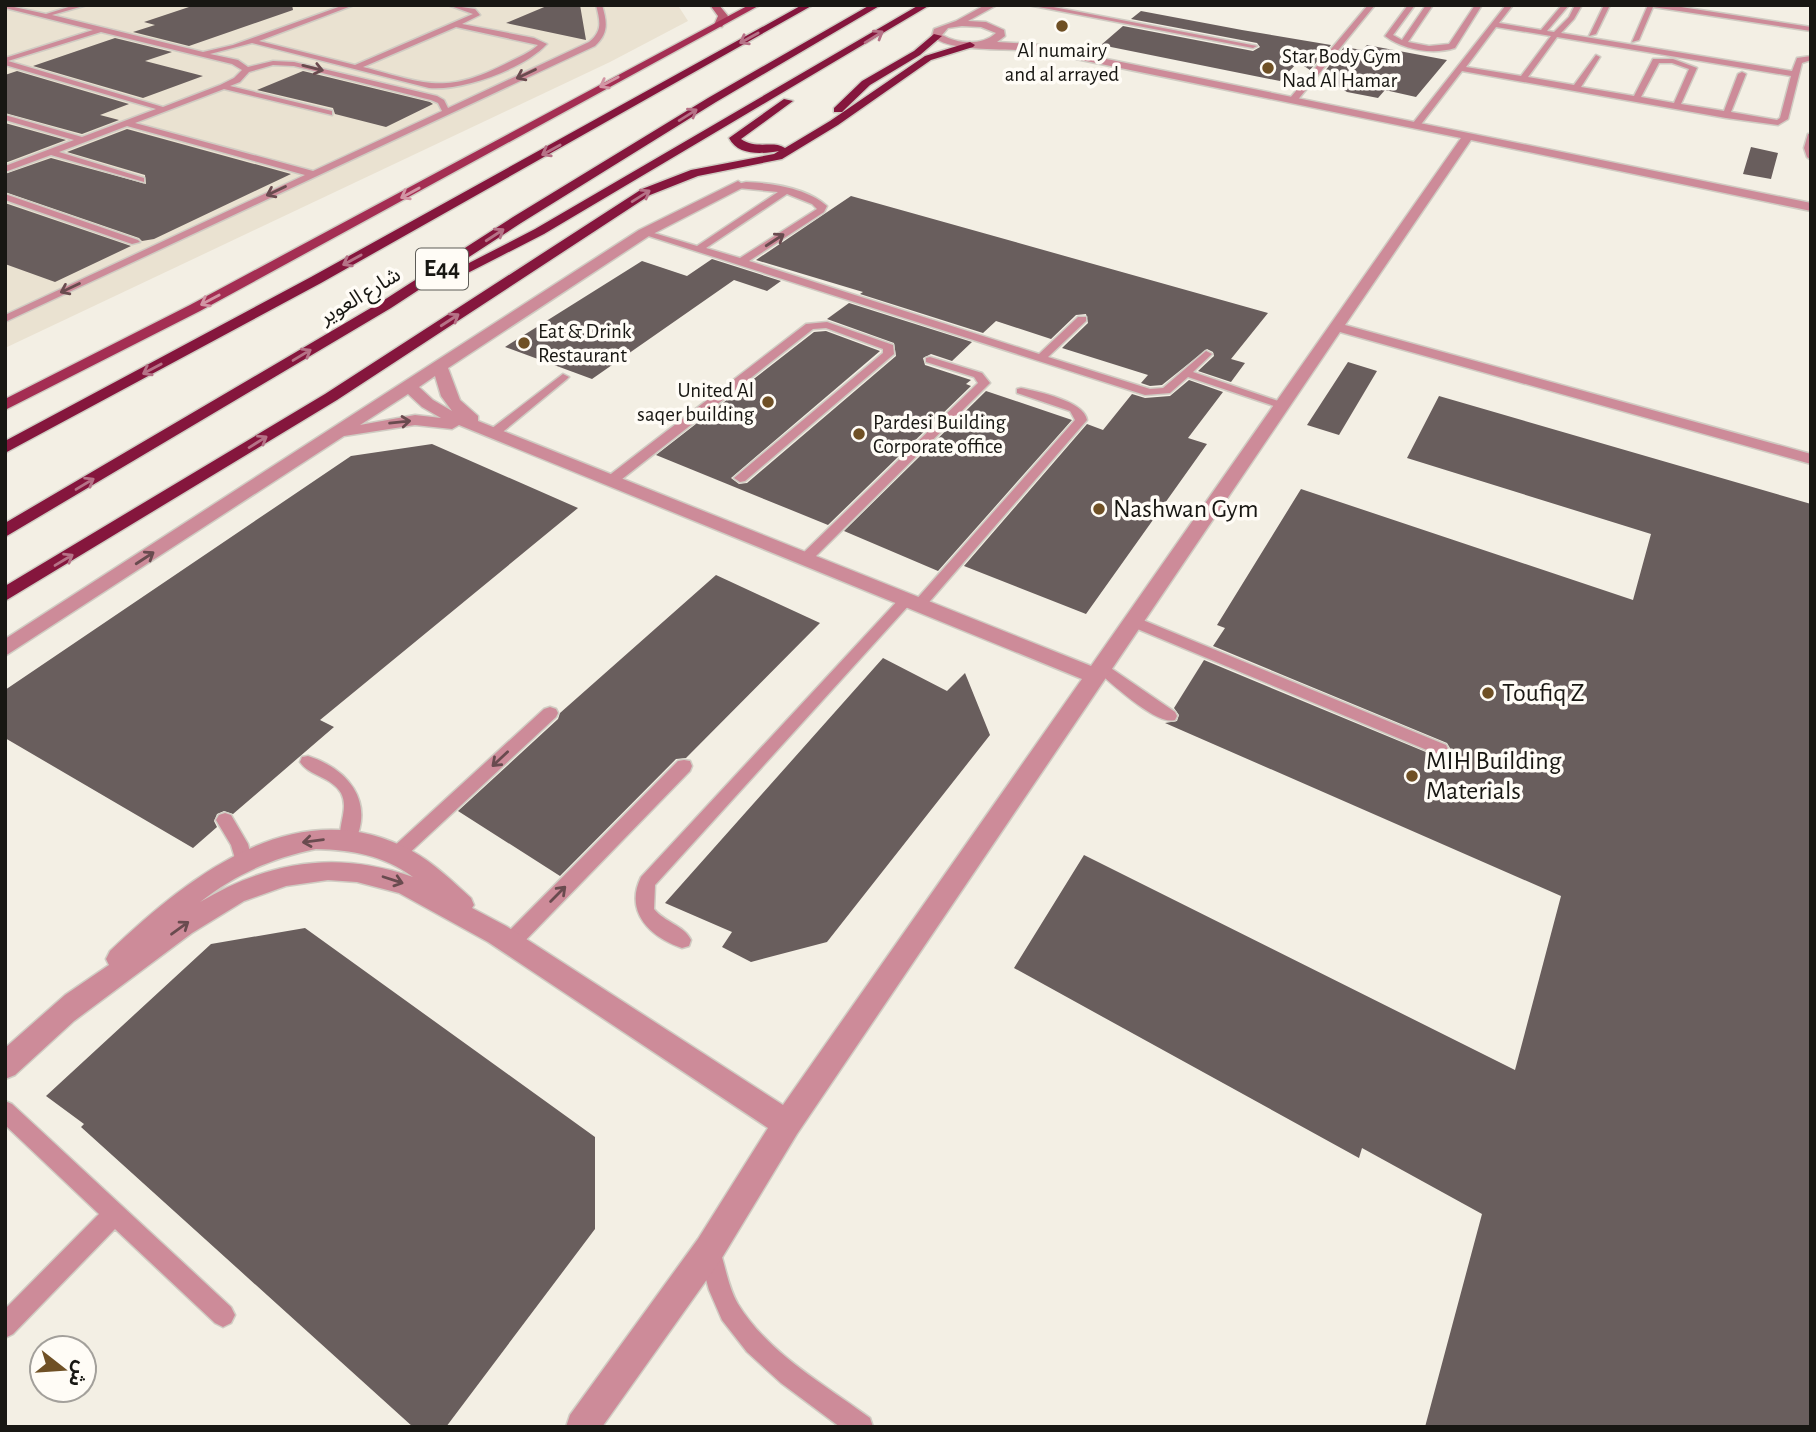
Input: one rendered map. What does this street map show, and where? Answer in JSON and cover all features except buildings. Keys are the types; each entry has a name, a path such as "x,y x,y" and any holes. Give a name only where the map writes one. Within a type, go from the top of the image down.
{"highway":[{"name":"شارع العوير","path":"5,448 316,280 809,5"},
{"name":"شارع العوير","path":"5,531 386,305 678,121 877,5"},
{"path":"386,305 486,262 526,241 926,5"},
{"path":"796,96 737,135 736,141 744,148 761,150 785,146 826,120 866,83 918,53 937,36"},
{"path":"5,595 343,389 646,192 695,173 778,157 928,58 975,45"},
{"path":"806,90 823,75 833,61"}],"main road":[{"path":"5,405 342,230 576,100 756,5"}],"street":[{"path":"714,5 723,16 719,25"},
{"path":"995,5 937,31 937,36 953,43 1033,47 1811,207"},
{"path":"995,5 992,18 1000,31"},
{"path":"952,24 983,24 1033,47"},
{"path":"975,45 996,40 1000,31"},
{"path":"582,1427 709,1250 787,1124 1468,136"},
{"path":"5,649 644,233 738,185"},
{"path":"1337,327 1811,459"},
{"path":"440,366 444,390 453,404 495,432"},
{"path":"410,386 429,407 912,603 1099,672"},
{"path":"334,435 415,420 436,421 495,432"},
{"path":"5,1066 66,1012 171,909 202,885 243,860 297,843 348,839 374,844 397,854 418,867 503,939"},
{"path":"66,1012 209,908 236,893 286,876 328,870 357,872 405,884 503,939 787,1124"}],"lane":[{"path":"42,15 84,5"},
{"path":"58,19 94,5"},
{"path":"196,54 251,41 351,5"},
{"path":"356,66 457,25 472,18 477,12 451,5"},
{"path":"5,319 592,44 604,34 605,29 599,5"},
{"path":"1031,5 1253,46"},
{"path":"1293,100 1372,5"},
{"path":"1412,5 1389,36 1404,43 1439,49 1467,59"},
{"path":"1404,43 1430,5"},
{"path":"1439,49 1450,48 1479,5"},
{"path":"1416,125 1510,5"},
{"path":"1542,33 1566,5"},
{"path":"1523,79 1555,35 1572,18 1579,5"},
{"path":"1592,34 1607,5"},
{"path":"1635,40 1652,5 1811,29"},
{"path":"5,6 235,62 246,70"},
{"path":"251,41 429,86 447,88 474,81 544,44 457,25"},
{"path":"1496,25 1795,74"},
{"path":"5,62 99,30"},
{"path":"5,62 166,108 211,87 227,72 196,54"},
{"path":"1575,89 1596,57"},
{"path":"1460,68 1768,123 1783,121 1800,60 1811,58"},
{"path":"1636,99 1656,61 1688,64 1693,68 1676,107"},
{"path":"5,169 223,87 237,80 246,70 273,63 295,64 425,95 441,102 446,111"},
{"path":"1726,116 1742,74"},
{"path":"223,87 329,113"},
{"path":"5,117 82,140"},
{"path":"126,123 312,174"},
{"path":"1811,136 1808,151 1811,157"},
{"path":"51,152 141,180"},
{"path":"5,159 20,163"},
{"path":"738,185 756,184 784,192 819,203 821,210 741,262"},
{"path":"698,249 784,192"},
{"path":"5,197 135,242"},
{"path":"644,233 1149,393 1166,391 1206,354"},
{"path":"1041,358 1082,319"},
{"path":"612,480 810,326 827,325 889,347 888,354 740,478"},
{"path":"805,559 984,383 978,375 930,360"},
{"path":"1186,373 1284,405"},
{"path":"495,432 563,377"},
{"path":"682,940 649,919 644,911 641,901 647,882 912,603 1081,420 1080,414 1074,408 1021,391"},
{"path":"1133,621 1440,749"},
{"path":"1099,672 1169,716"},
{"path":"397,854 550,712"},
{"path":"308,762 331,774 348,790 353,812 348,839"},
{"path":"503,939 684,766"},
{"path":"225,820 239,844 243,860"},
{"path":"5,1111 223,1315"},
{"path":"5,1326 115,1214"},
{"path":"709,1250 716,1277 731,1313 753,1343 861,1427"}],"shaded area":[{"path":"5,5 674,5 679,7 688,21 610,62 5,348"}],"place":[{"name":"Al numairy and al arrayed","path":"1062,26"},
{"name":"Star Body Gym Nad Al Hamar","path":"1268,68"},
{"name":"Eat & Drink Restaurant","path":"524,343"},
{"name":"United Al saqer building","path":"768,402"},
{"name":"Pardesi Building Corporate office","path":"859,434"},
{"name":"Nashwan Gym","path":"1099,509"},
{"name":"Toufiq Z","path":"1488,693"},
{"name":"MIH Building Materials","path":"1412,776"}]}
